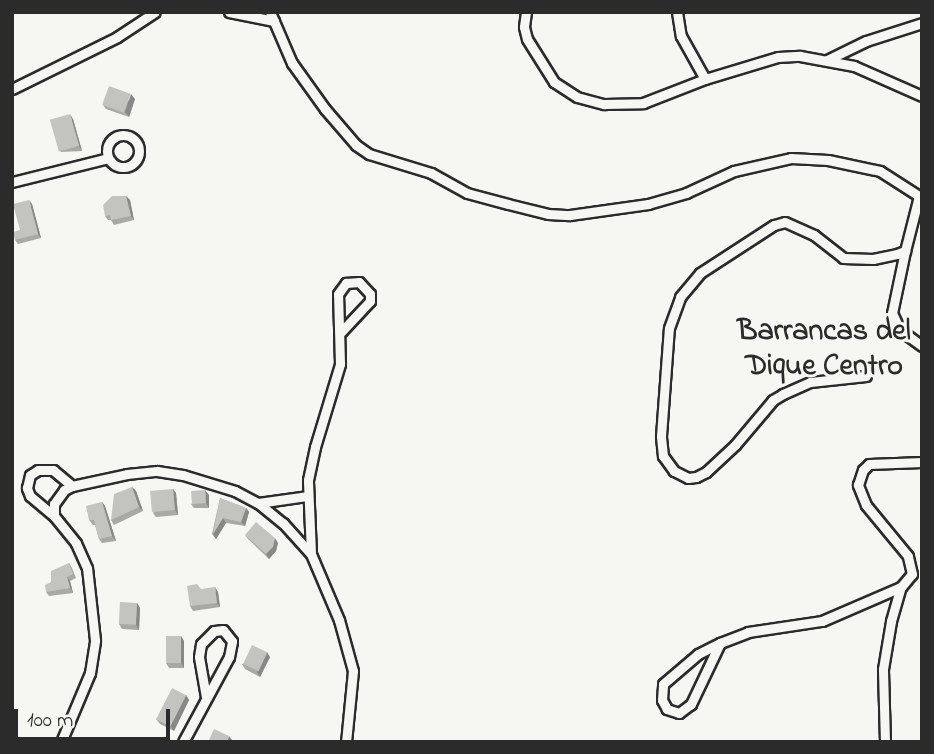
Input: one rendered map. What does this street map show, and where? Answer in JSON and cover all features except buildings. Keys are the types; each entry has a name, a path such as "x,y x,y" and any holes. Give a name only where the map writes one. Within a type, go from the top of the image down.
{"street":[{"path":"12,89 117,37 155,12"},
{"path":"229,12 272,17 292,63 356,145 369,154 431,173 467,193 508,205 548,214 570,215 637,206 670,198 734,171 791,158 859,164 880,171 920,197 892,313 900,330 922,346"},
{"path":"526,12 524,27 540,63 554,82 577,97 604,104 643,103 705,79 778,57 800,56 854,65 922,96"},
{"path":"677,12 681,36 705,79"},
{"path":"827,60 866,41 922,23"},
{"path":"12,182 108,158"},
{"path":"866,376 810,382 783,394 774,400 736,444 706,472 696,477 688,478 674,471 663,456 661,436 669,328 680,297 710,265 774,225 785,222 814,235 843,258 873,259 905,251"},
{"path":"311,554 307,495 314,447 338,379 341,332 338,294 341,287 359,282 370,294 370,301 365,310 341,332"},
{"path":"885,742 883,669 891,621 901,587 912,574 908,556 866,505 858,485 863,470 869,464 922,462"},
{"path":"61,742 90,673 95,640 87,568 76,543 54,516 30,496 27,488 30,475 46,469 53,470 72,486"},
{"path":"54,516 58,496 72,486 127,474 170,472 235,491 258,503 283,523 311,554 339,620 353,671 346,742"},
{"path":"258,503 307,495"},
{"path":"720,643 691,704 685,710 673,714 662,700 663,684 688,661 720,643 748,632 822,621 901,587"},
{"path":"183,742 232,648 232,641 223,630 214,631 201,644 199,657 206,697"}],"district":[{"name":"Barrancas del Dique Centro","path":"824,349"}]}
